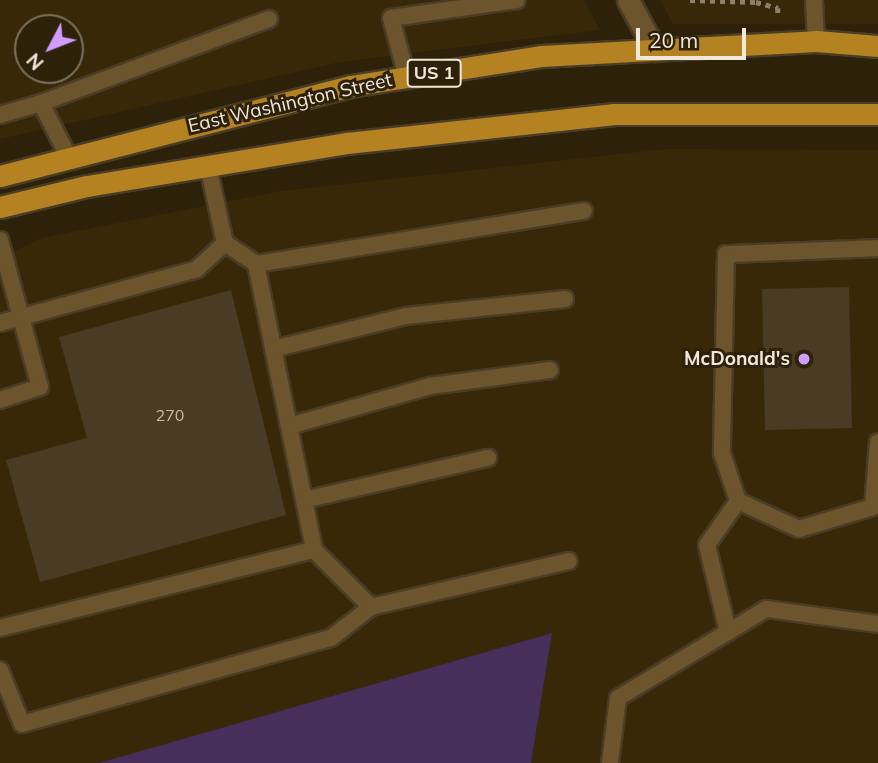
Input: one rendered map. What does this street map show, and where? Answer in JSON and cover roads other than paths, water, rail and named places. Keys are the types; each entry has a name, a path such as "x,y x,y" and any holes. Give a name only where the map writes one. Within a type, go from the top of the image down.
{"main road":[{"name":"East Washington Street","path":"0,176 67,154 407,77 541,56 816,41 878,46"},
{"path":"0,207 208,166 614,114 878,114"}],"street":[{"path":"628,0 654,50"}],"lane":[{"path":"407,77 391,19 517,0"},
{"path":"814,0 816,41"},
{"path":"0,115 41,103 269,19"},
{"path":"41,103 67,154"},
{"path":"208,166 225,243 256,264 584,211"},
{"path":"0,240 23,315 40,387 0,400"},
{"path":"0,323 197,269 225,243"},
{"path":"878,248 726,254 722,453 738,501 799,529 873,507 878,442"},
{"path":"256,264 314,550 371,607"},
{"path":"273,349 406,316 565,299"},
{"path":"289,426 430,386 550,370"},
{"path":"304,500 488,458"},
{"path":"728,632 707,545 738,501"},
{"path":"0,628 314,550"},
{"path":"0,670 23,724 331,638 371,607 569,561"},
{"path":"610,763 618,698 766,609 878,624"}],"place":[{"name":"McDonald's","path":"804,359"}]}
